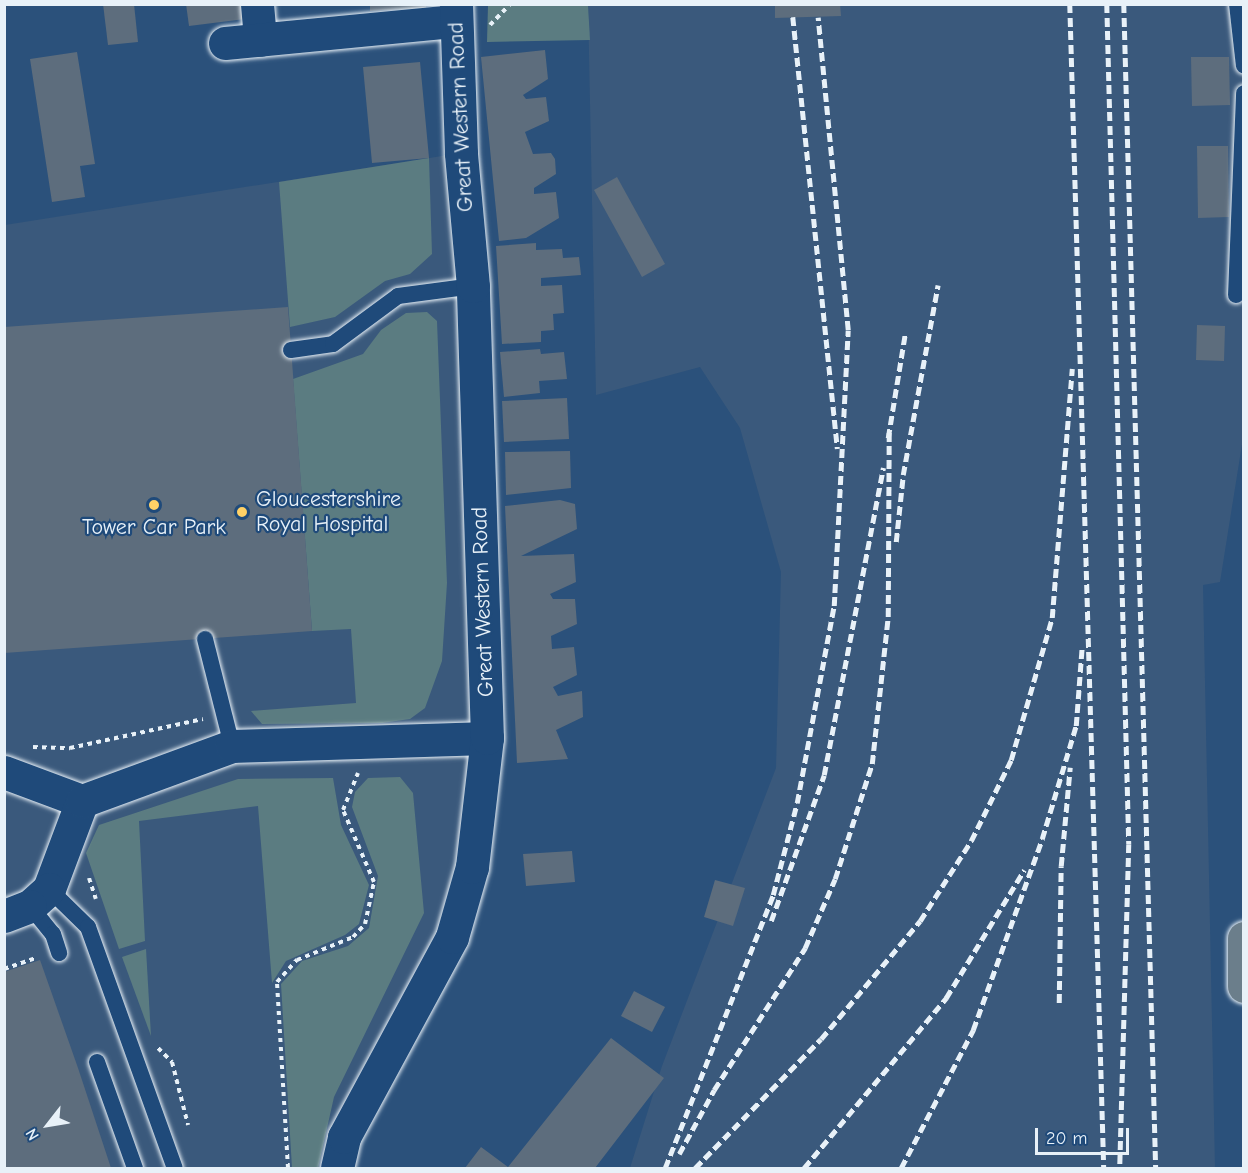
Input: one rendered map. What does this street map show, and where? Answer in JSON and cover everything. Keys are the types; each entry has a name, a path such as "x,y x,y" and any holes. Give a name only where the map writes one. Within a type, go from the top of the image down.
{"main road":[{"path":"1244,938 1244,986"}],"street":[{"path":"257,4 260,39"},
{"path":"225,44 260,39 332,17 456,13"},
{"name":"Great Western Road","path":"337,1168 344,1137 452,937 472,867 487,738 473,286 456,13"},
{"path":"4,772 82,801 232,746 487,738"},
{"path":"28,904 82,801"}],"lane":[{"path":"1237,4 1244,66"},
{"path":"1236,295 1244,93"},
{"path":"291,350 333,344 398,296 473,286"},
{"path":"205,639 232,746"},
{"path":"28,904 52,934 51,956"},
{"path":"28,904 88,927 175,1168"},
{"path":"97,1062 135,1168"}],"path":[{"path":"26,746 70,748 224,715"},
{"path":"288,1168 277,982 297,960 353,937 365,924 374,882 369,861 345,818 358,772 347,772"},
{"path":"88,874 99,906"},
{"path":"4,969 51,956"},
{"path":"152,1042 172,1062 191,1139"}],"shaded area":[{"path":"588,5 1243,5 1243,438 1220,582 1203,585 1215,1168 630,1168 662,1066 776,768 781,572 740,428 700,367 596,395"},
{"name":"Gloucestershire Royal Hospital","path":"461,153 473,286 472,867 337,1168 5,1168 5,225"}],"green space":[{"path":"488,5 588,5 590,40 487,42"},
{"path":"429,158 432,254 410,274 385,281 335,317 290,327 279,182"},
{"path":"427,312 437,321 447,583 442,661 425,708 410,719 382,723 262,724 251,711 356,703 351,629 312,631 293,379 363,354 381,330 406,313"},
{"path":"400,777 413,793 424,913 334,1097 318,1168 292,1168 281,984 302,961 348,946 369,928 378,876 352,807 355,792 368,778"},
{"path":"333,778 341,825 369,885 359,924 345,935 286,961 272,983 258,806 139,821 145,941 119,949 86,853 99,825 238,779"},
{"path":"146,949 151,1036 122,957"}],"building":[{"path":"103,4 134,4 138,42 108,45"},
{"path":"186,4 243,4 245,19 189,26"},
{"path":"370,4 426,4 426,8 370,11"},
{"path":"775,4 840,4 841,16 775,18"},
{"path":"545,50 548,79 523,95 526,99 546,97 549,121 525,132 533,154 551,153 555,159 556,174 534,188 534,194 556,192 559,218 526,238 499,241 481,57"},
{"path":"77,52 95,164 80,166 85,197 52,202 30,59"},
{"path":"1191,57 1229,57 1230,105 1192,106"},
{"path":"420,62 429,158 372,163 363,67"},
{"path":"1197,146 1228,146 1229,217 1198,218"},
{"path":"617,177 665,264 642,277 594,190"},
{"path":"536,243 536,250 562,249 563,258 579,257 581,275 541,278 541,286 562,285 564,313 553,314 554,330 541,331 541,342 502,344 496,246"},
{"name":"Tower Car Park","path":"288,307 312,631 4,653 4,327"},
{"path":"1197,325 1225,326 1224,361 1196,360"},
{"path":"540,349 541,354 564,352 567,379 539,381 540,393 504,397 500,352"},
{"path":"567,398 569,439 504,442 502,401"},
{"path":"570,451 571,488 506,495 505,452"},
{"path":"560,500 575,504 577,529 521,556 574,554 576,582 550,594 553,599 575,599 577,624 551,636 552,649 574,647 577,675 553,687 558,696 582,691 583,717 556,730 568,759 517,763 505,506"},
{"path":"572,851 575,882 526,886 523,854"},
{"path":"715,880 745,888 733,926 704,917"},
{"path":"40,960 111,1168 4,1168 4,972"},
{"path":"634,991 665,1007 652,1032 621,1016"},
{"path":"611,1038 664,1078 595,1168 465,1168 481,1147 508,1167"}],"railway":[{"path":"1070,4 1104,1168"},
{"path":"1107,4 1129,844 1120,1168"},
{"path":"1124,4 1156,1168"},
{"path":"793,17 838,449"},
{"path":"665,1168 773,895 797,803 834,606 848,330 818,17"},
{"path":"896,542 903,475 938,285"},
{"path":"888,438 905,334"},
{"path":"695,1168 821,1039 920,921 971,841 1011,760 1052,618 1072,369"},
{"path":"679,1154 714,1090 805,948 835,879 872,764 888,617 889,431"},
{"path":"771,921 824,775 883,468"},
{"path":"901,1168 973,1030 1042,839 1076,726 1082,646"},
{"path":"1059,1003 1061,866 1070,767"},
{"path":"804,1168 946,998 1024,870"}],"place":[{"name":"Tower Car Park","path":"154,505"},
{"name":"Gloucestershire Royal Hospital","path":"242,512"}]}
